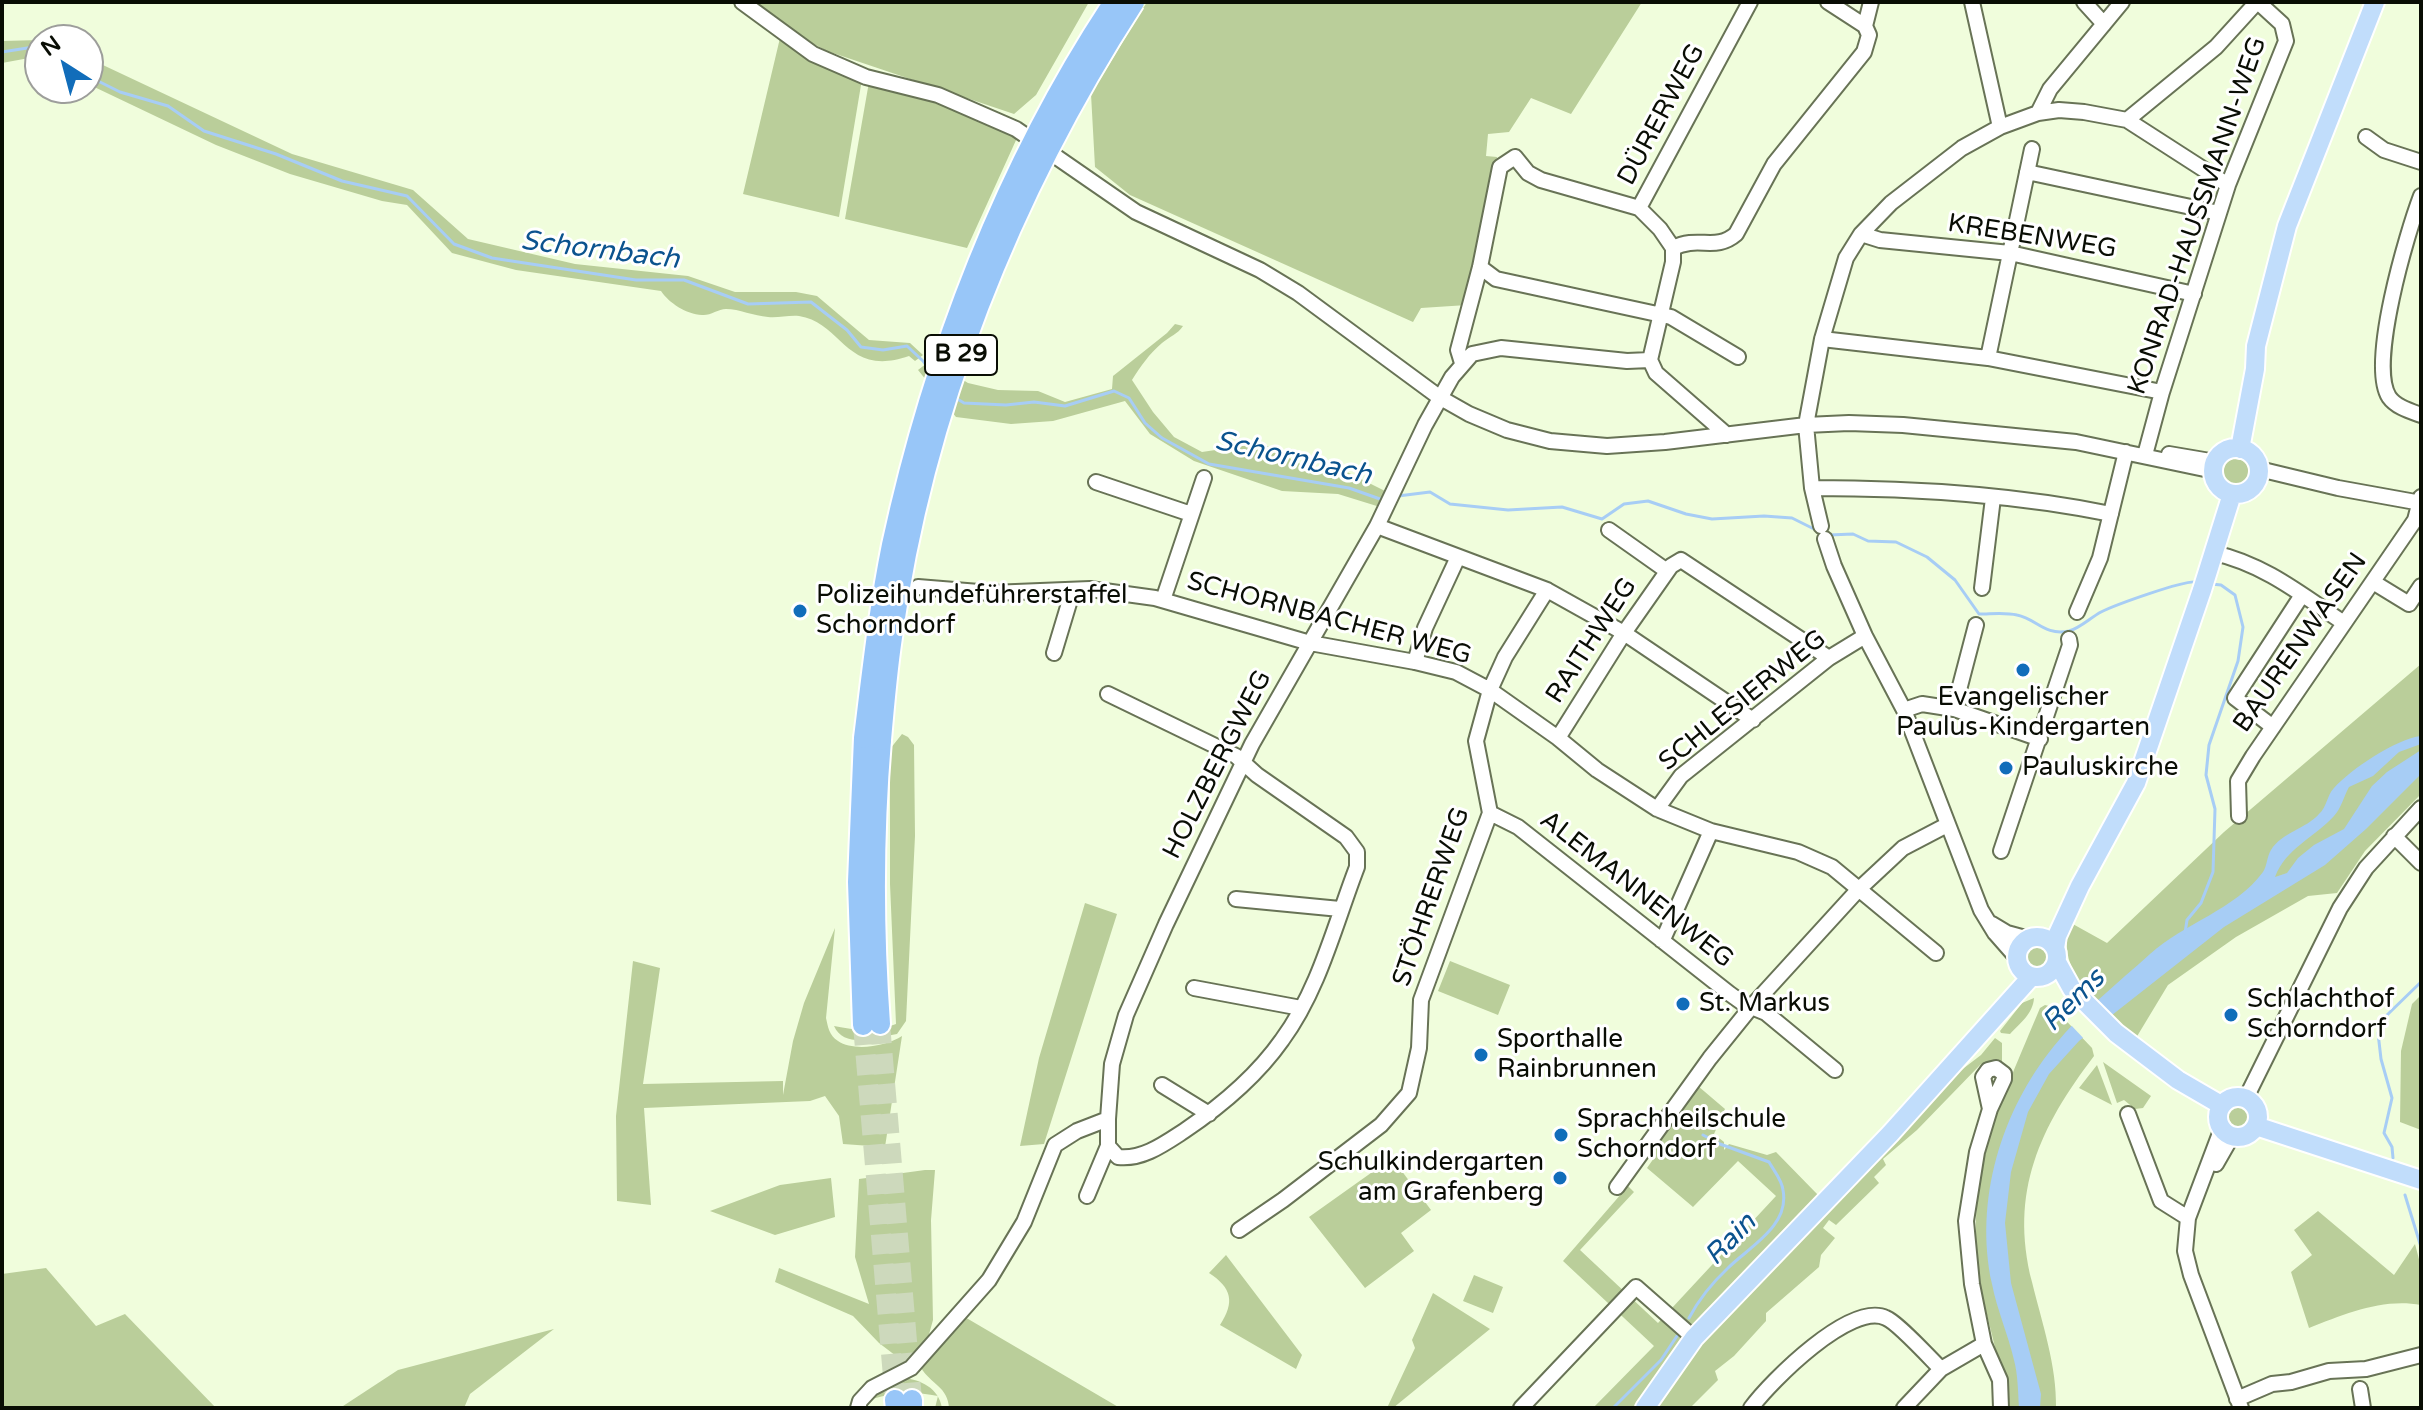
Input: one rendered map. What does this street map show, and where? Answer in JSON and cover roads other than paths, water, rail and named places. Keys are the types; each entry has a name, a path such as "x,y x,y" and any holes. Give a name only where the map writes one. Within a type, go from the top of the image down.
{"highway":[{"name":"B 29","path":"871,1024 875,808 872,739 876,636 892,546 942,360 973,276 1045,121 1114,2"},
{"name":"B 29","path":"872,739 907,549 960,356 990,278 1059,128 1103,49 1134,2"}],"main road":[{"path":"2224,458 2253,456 2259,474 2245,492 2227,492 2218,484 2224,458 2255,369 2256,346 2287,226 2375,2"},
{"path":"2027,969 2052,972 2057,936 2080,886 2136,783 2205,582 2227,492"},
{"path":"2205,582 2227,492"},
{"path":"1645,1408 1694,1338 1900,1124 1991,1019 2006,1007 2027,969 2020,946 2048,929 2080,886"},
{"path":"2034,938 2048,940 2072,989 2116,1033 2178,1080 2221,1105"},
{"path":"2027,969 2072,989"},
{"path":"2233,1097 2246,1098 2257,1109 2256,1126 2245,1136 2227,1132 2217,1119 2221,1105 2233,1097"},
{"path":"2256,1126 2421,1180"}],"street":[{"path":"742,2 813,54 866,77 938,95 1016,129 1136,212 1260,270 1439,397 1507,430 1550,441 1607,446 1806,425 1903,425 2076,442 2145,455 2155,452 2224,458"},
{"name":"DÜRERWEG","path":"1639,208 1750,2"},
{"path":"1673,248 1695,241 1728,242 1736,234 1774,164 1864,52 1869,35 1865,26 1828,2"},
{"path":"1865,26 1871,2"},
{"path":"1972,2 2000,127"},
{"path":"2084,2 2104,24"},
{"path":"2038,113 2050,89 2122,2"},
{"path":"2127,120 2216,47 2258,2"},
{"name":"KONRAD-HAUSSMANN-WEG","path":"2145,455 2228,185 2286,41 2282,24 2258,2"},
{"path":"2027,969 1995,933 1981,910 1904,710 1865,636 1834,566 1812,488 1806,425 1822,339 1846,258 1861,234 1891,203 1929,172 1962,148 2000,127 2038,113 2059,110 2127,120 2228,185"},
{"path":"2366,137 2384,150 2421,162"},
{"path":"1988,358 2032,149"},
{"path":"1650,360 1627,361 1501,348 1472,354 1462,363 1458,350 1480,267 1500,167 1515,157 1528,173 1541,180 1639,208 1660,229 1673,248 1673,262 1650,360 1656,373 1727,435"},
{"path":"2027,172 2219,213"},
{"path":"2421,196 2393,289 2383,382 2390,399 2404,409 2421,415"},
{"name":"KREBENWEG","path":"1861,234 1880,240 2010,253 2194,294"},
{"path":"1480,267 1496,279 1671,317 1738,357"},
{"path":"1822,339 1988,358 2162,392"},
{"name":"HOLZBERGWEG","path":"1108,1146 1112,1064 1126,1015 1243,761 1377,526 1439,397 1462,363"},
{"path":"2077,612 2100,558 2126,452"},
{"path":"2259,474 2308,488 2338,488 2421,501"},
{"path":"1163,600 1204,478"},
{"path":"1096,482 1191,514"},
{"path":"1812,488 1899,490 1993,498 2111,514"},
{"path":"1982,588 1993,498"},
{"name":"BAURENWASEN","path":"2239,816 2238,781 2415,520 2421,501"},
{"path":"1377,526 1547,590 1624,633 1753,720"},
{"name":"RAITHWEG","path":"1609,530 1667,571"},
{"path":"2214,553 2242,559 2270,573 2344,623"},
{"path":"1415,662 1425,628 1458,557"},
{"name":"RAITHWEG","path":"1558,738 1624,633 1667,571 1681,560 1829,658"},
{"path":"2373,582 2409,604 2421,586"},
{"name":"SCHORNBACHER WEG","path":"918,587 991,593 1090,589 1163,600 1310,643 1456,672 1490,690 1597,770 1657,809 1711,831 1798,852 1832,867 1936,953"},
{"path":"1054,653 1073,590"},
{"name":"STÖHRERWEG","path":"1239,1230 1381,1125 1409,1093 1419,1048 1421,1000 1490,813 1476,741 1490,690 1505,657 1547,590"},
{"path":"2273,727 2235,698 2302,595"},
{"path":"1954,709 1976,625"},
{"name":"SCHLESIERWEG","path":"1657,809 1681,776 1829,658 1865,636"},
{"path":"2001,851 2040,739 2070,645 2069,639"},
{"path":"1087,1196 1108,1146 1118,1157 1131,1159 1161,1146 1209,1114 1261,1066 1283,1039 1301,1008 1357,867 1357,852 1346,837 1257,775 1236,756 1108,694"},
{"path":"1904,710 1922,704 1954,709 2040,739"},
{"path":"2246,1098 2340,908 2366,868 2421,808"},
{"name":"ALEMANNENWEG","path":"1490,813 1518,827 1737,999 1766,1013 1835,1070"},
{"path":"1617,1187 1710,1058 1752,1006 1858,890 1903,848 1947,825"},
{"path":"1661,940 1711,831"},
{"path":"2394,836 2421,863"},
{"path":"1236,899 1340,909"},
{"path":"1988,921 2007,933 2034,938"},
{"path":"1194,988 1301,1008"},
{"path":"1162,1085 1209,1114"},
{"path":"1990,1109 1977,1152 1966,1221 1972,1284 1984,1344 2000,1380 2001,1408"},
{"path":"2128,1114 2161,1201 2188,1218"},
{"path":"858,1408 872,1388 911,1368 989,1280 1024,1222 1055,1145 1077,1131 1108,1119"},
{"path":"2227,1132 2200,1182 2188,1218 2185,1251 2239,1404 2272,1384 2329,1371 2366,1369 2421,1355"},
{"path":"1521,1408 1636,1287 1694,1338"},
{"path":"1751,1408 1791,1365 1835,1331 1866,1315 1886,1318 1941,1369"},
{"path":"1904,1408 1941,1369 1984,1344"},
{"path":"2360,1389 2363,1408"}],"water":[{"path":"2421,736 2421,744 2399,752 2373,776 2349,787 2336,813 2286,858 2275,877 2287,873 2298,858 2314,845 2344,829 2372,786 2387,772 2421,750 2421,774 2366,829 2325,865 2224,927 2079,1041 2049,1074 2028,1112 2011,1172 2005,1223 2011,1283 2041,1394 2040,1408 2019,1408 2015,1366 1992,1284 1987,1253 1987,1221 1996,1158 2019,1099 2035,1071 2076,1021 2150,954 2252,885 2263,872 2276,844 2319,814 2342,780 2387,749"}],"waterway":[{"name":"Schornbach","path":"2,52 24,49"},
{"name":"Schornbach","path":"104,84 168,106 204,131 276,154 342,181 407,196 454,244 492,258 636,280 684,280 748,304 811,302 847,330 861,347 883,350 907,346 930,371"},
{"name":"Schornbach","path":"954,397 964,403 1006,405 1034,402 1065,406 1114,391 1129,398 1145,423 1162,438 1209,464 1349,488 1380,499 1386,498"},
{"name":"Schornbach","path":"1398,496 1430,492 1450,504 1508,510 1562,507 1602,519 1624,504 1648,501 1712,519 1792,518 1818,531"},
{"name":"Schornbach","path":"1829,535 1853,534 1868,541 1896,542 1927,557 1955,580 1979,614 2017,615 2060,632 2077,628 2120,604 2196,582"},
{"name":"Schornbach","path":"2185,933 2187,920 2201,903 2213,872 2215,809 2206,775 2209,745 2238,661 2243,627 2235,595 2221,585 2211,584"},
{"path":"2393,1158 2392,1147 2384,1133 2392,1098 2381,1059 2378,1033 2387,1015 2421,982"},
{"name":"Rain","path":"1689,1318 1717,1279 1766,1235 1784,1203 1781,1183 1769,1162 1703,1135"},
{"path":"2405,1195 2421,1247"},
{"name":"Rain","path":"1613,1408 1661,1360 1677,1336"}],"tunnel":[{"path":"880,1024 912,1400"},
{"path":"863,1025 895,1400"}],"place":[{"name":"Polizeihundeführerstaffel Schorndorf","path":"800,611"},
{"name":"Evangelischer Paulus-Kindergarten","path":"2023,670"},
{"name":"Pauluskirche","path":"2006,768"},
{"name":"St. Markus","path":"1683,1004"},
{"name":"Schlachthof Schorndorf","path":"2231,1015"},
{"name":"Sporthalle Rainbrunnen","path":"1481,1055"},
{"name":"Sprachheilschule Schorndorf","path":"1561,1135"},
{"name":"Schulkindergarten am Grafenberg","path":"1560,1178"}],"water label":[{"name":"Rems","path":"2074,1001"}]}
